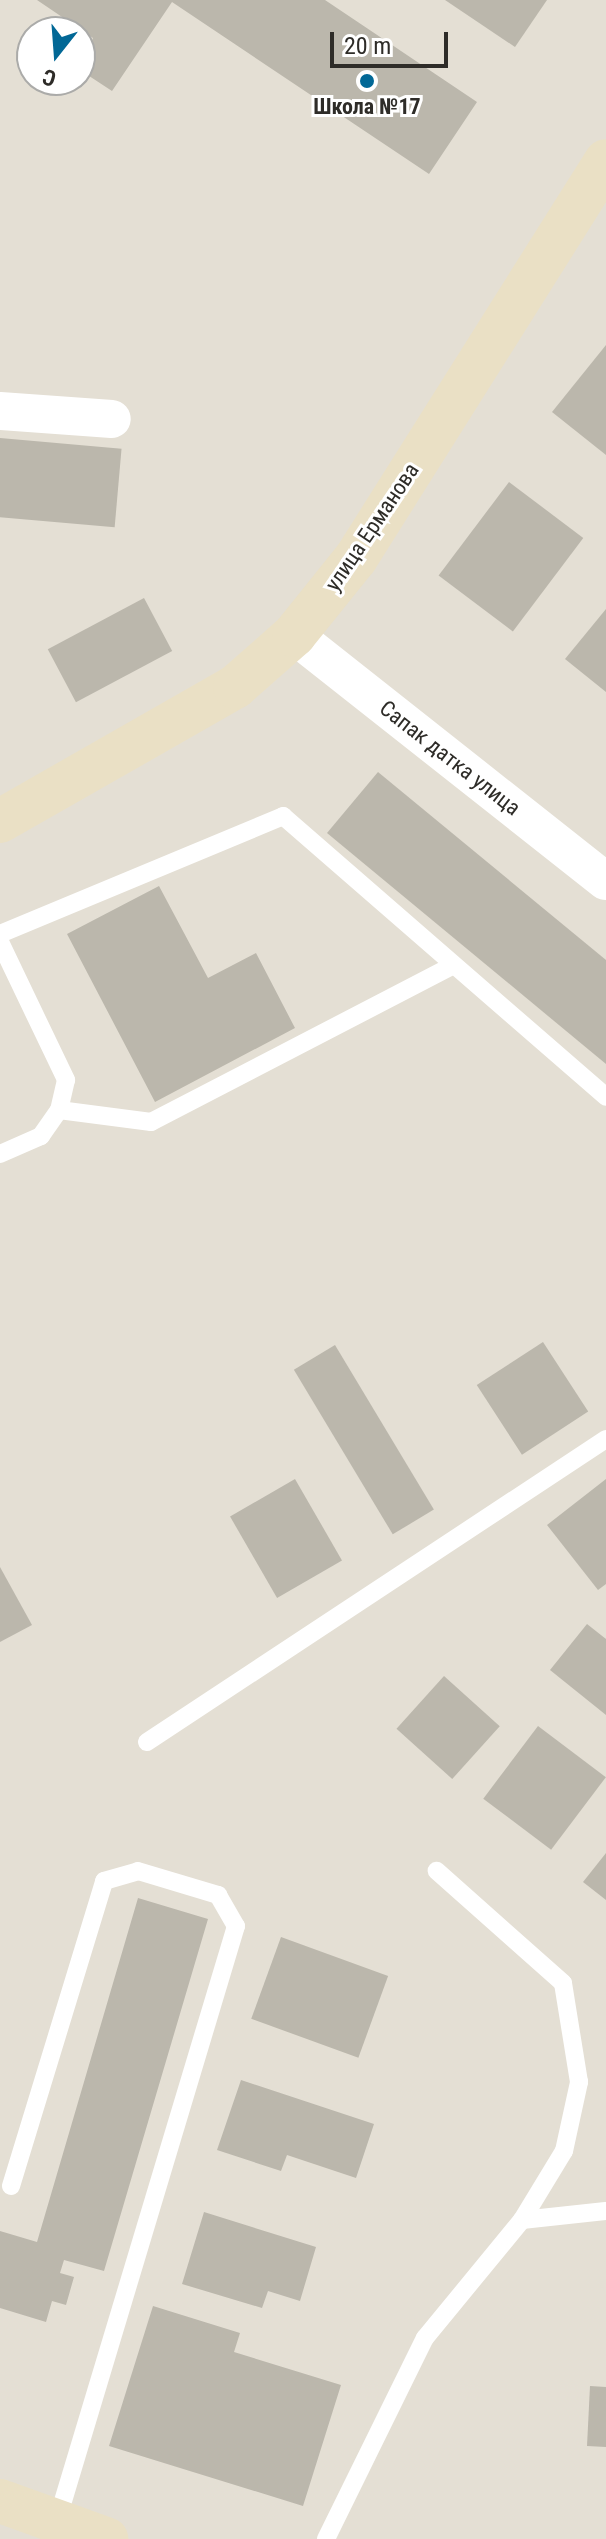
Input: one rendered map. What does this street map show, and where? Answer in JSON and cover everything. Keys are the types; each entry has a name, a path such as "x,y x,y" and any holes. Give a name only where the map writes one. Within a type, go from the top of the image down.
{"main road":[{"name":"улица Ерманова","path":"0,821 235,687 294,635 356,558 606,161"},
{"path":"0,2501 106,2539"}],"street":[{"path":"0,411 112,419"},
{"name":"Сапак датка улица","path":"294,635 606,881"}],"lane":[{"path":"0,934 283,816 606,1097"},
{"path":"0,942 66,1080 59,1110 41,1136 0,1154"},
{"path":"59,1110 151,1122 454,965"},
{"path":"147,1742 606,1439"},
{"path":"11,2186 104,1881 138,1871 218,1895 236,1926 57,2521"},
{"path":"326,2539 425,2338 522,2220 564,2151 579,2082 563,1983 437,1871"},
{"path":"522,2220 606,2211"}],"building":[{"name":"Школа №17","path":"37,0 325,0 477,102 429,174 172,2 112,91 96,80 96,16 61,16"},
{"path":"445,0 547,0 515,47"},
{"path":"606,345 606,455 552,412"},
{"path":"0,438 122,449 115,527 0,517"},
{"path":"509,482 583,538 513,631 439,575"},
{"path":"144,598 172,651 76,702 48,649"},
{"path":"606,609 606,692 565,659"},
{"path":"378,772 606,960 606,1064 327,833"},
{"path":"159,886 208,978 256,953 295,1028 155,1102 67,934"},
{"path":"543,1342 588,1412 522,1455 477,1385"},
{"path":"335,1345 434,1510 393,1534 294,1370"},
{"path":"295,1479 342,1560 277,1598 230,1516"},
{"path":"606,1479 606,1584 598,1590 547,1525"},
{"path":"0,1567 32,1625 0,1642"},
{"path":"587,1624 606,1639 606,1715 550,1670"},
{"path":"444,1676 500,1726 452,1779 396,1729"},
{"path":"538,1726 606,1777 551,1850 483,1799"},
{"path":"606,1853 606,1900 583,1882"},
{"path":"138,1898 208,1919 104,2271 64,2260 60,2273 74,2277 66,2305 52,2301 46,2322 0,2308 0,2231 37,2242"},
{"path":"281,1937 388,1976 358,2058 251,2019"},
{"path":"241,2080 374,2124 356,2178 287,2155 281,2171 217,2150"},
{"path":"204,2212 316,2247 300,2301 268,2291 262,2308 182,2284"},
{"path":"153,2306 240,2333 234,2352 341,2385 303,2506 109,2446"},
{"path":"590,2386 606,2387 606,2447 587,2446"}],"place":[{"name":"Школа №17","path":"367,81"}]}
